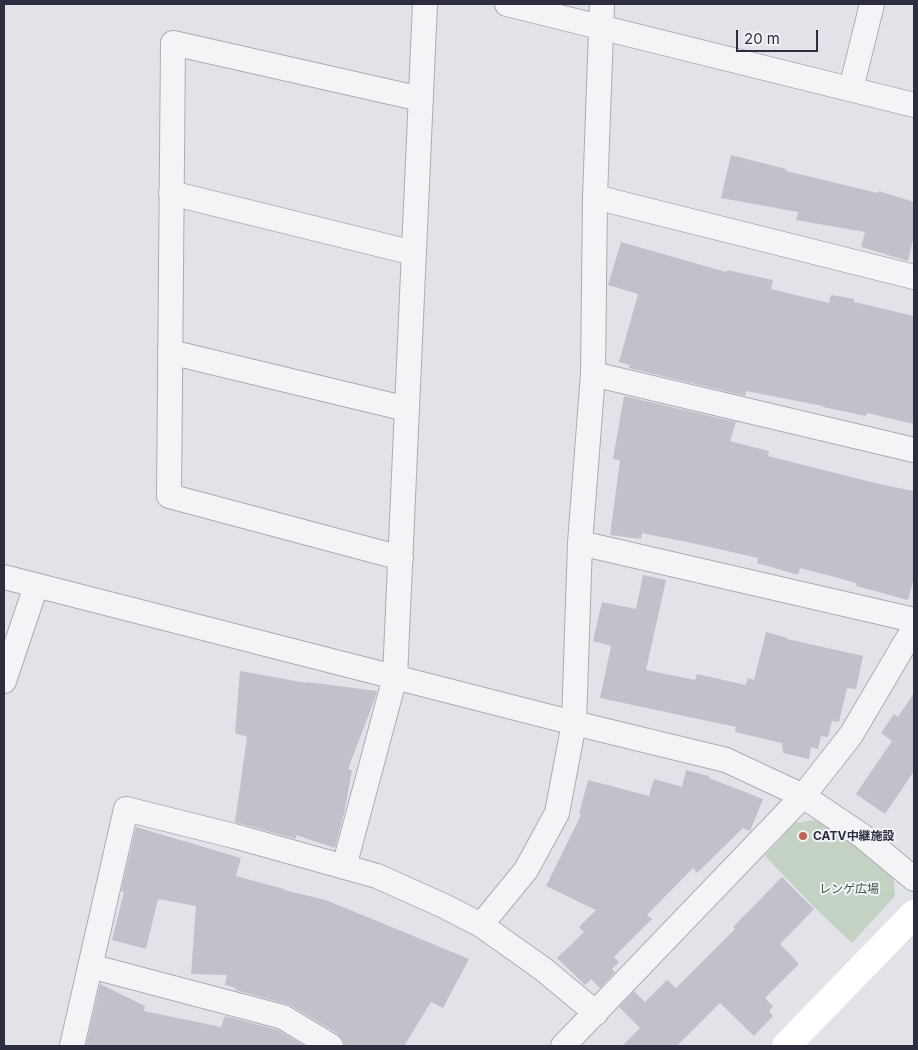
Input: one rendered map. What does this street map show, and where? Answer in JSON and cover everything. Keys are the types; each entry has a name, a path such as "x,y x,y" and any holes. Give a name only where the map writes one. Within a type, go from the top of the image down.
{"street":[{"path":"344,867 395,677 425,4"},
{"path":"507,4 602,15 851,89 914,104"},
{"path":"851,89 872,4"},
{"path":"481,924 526,870 557,813 574,723 580,543 593,374 595,197 602,15"},
{"path":"401,558 169,496 173,43 421,98"},
{"path":"171,193 414,254"},
{"path":"595,197 914,276"},
{"path":"170,352 407,409"},
{"path":"593,374 914,450"},
{"path":"580,543 914,620"},
{"path":"4,577 726,760 803,796 861,835 914,878"},
{"path":"4,680 36,586"},
{"path":"563,1046 803,796 851,735 914,628"},
{"path":"72,1046 126,810 234,836 377,876 481,924 543,969 596,1013"},
{"path":"786,1046 914,914"},
{"path":"90,966 283,1017 331,1046"}],"green space":[{"name":"レンゲ広場","path":"816,820 893,875 895,896 852,943 765,856 795,823"}],"building":[{"path":"731,155 786,169 786,171 878,193 879,191 914,202 914,235 908,261 861,247 865,232 796,220 798,212 721,198"},
{"path":"621,242 726,272 727,270 773,280 771,289 829,303 831,295 854,299 854,302 914,316 914,424 867,413 866,416 746,391 745,396 629,368 630,365 619,362 638,294 608,285"},
{"path":"624,396 736,422 730,441 769,451 768,456 914,491 914,578 908,600 856,586 857,583 800,568 798,575 757,563 758,558 692,543 642,533 641,539 610,535 620,460 613,459"},
{"path":"643,575 666,580 646,670 695,680 697,674 746,685 748,678 754,680 766,632 787,639 863,656 856,689 847,688 839,722 832,721 828,737 821,736 818,749 811,747 809,759 783,753 782,743 735,732 736,727 600,698 611,646 593,641 602,602 636,609"},
{"path":"240,671 307,683 377,691 348,769 352,770 335,848 296,835 296,839 235,822 247,737 235,733"},
{"path":"914,693 914,771 885,814 856,794 892,741 881,733 894,714 898,717"},
{"path":"686,770 709,776 709,778 763,799 750,831 743,828 697,873 693,868 647,915 652,919 614,957 619,962 612,969 615,972 600,988 591,979 585,985 557,958 584,932 579,927 596,910 546,886 581,815 579,814 588,780 649,796 654,779 682,787"},
{"path":"136,827 241,858 236,876 326,900 469,959 443,1008 431,1002 404,1046 345,1046 338,1034 290,1005 235,990 236,988 225,985 227,975 191,974 196,906 158,899 146,949 112,940 124,892 121,891"},
{"path":"782,877 814,909 780,944 799,964 765,998 773,1006 769,1011 773,1016 754,1036 720,1003 677,1046 622,1046 640,1028 619,1007 634,991 645,1002 667,980 676,988 735,929 733,927"},
{"path":"100,984 145,1006 144,1011 221,1027 225,1016 278,1030 305,1046 86,1045"}],"place":[{"name":"CATV中継施設","path":"803,836"}]}
